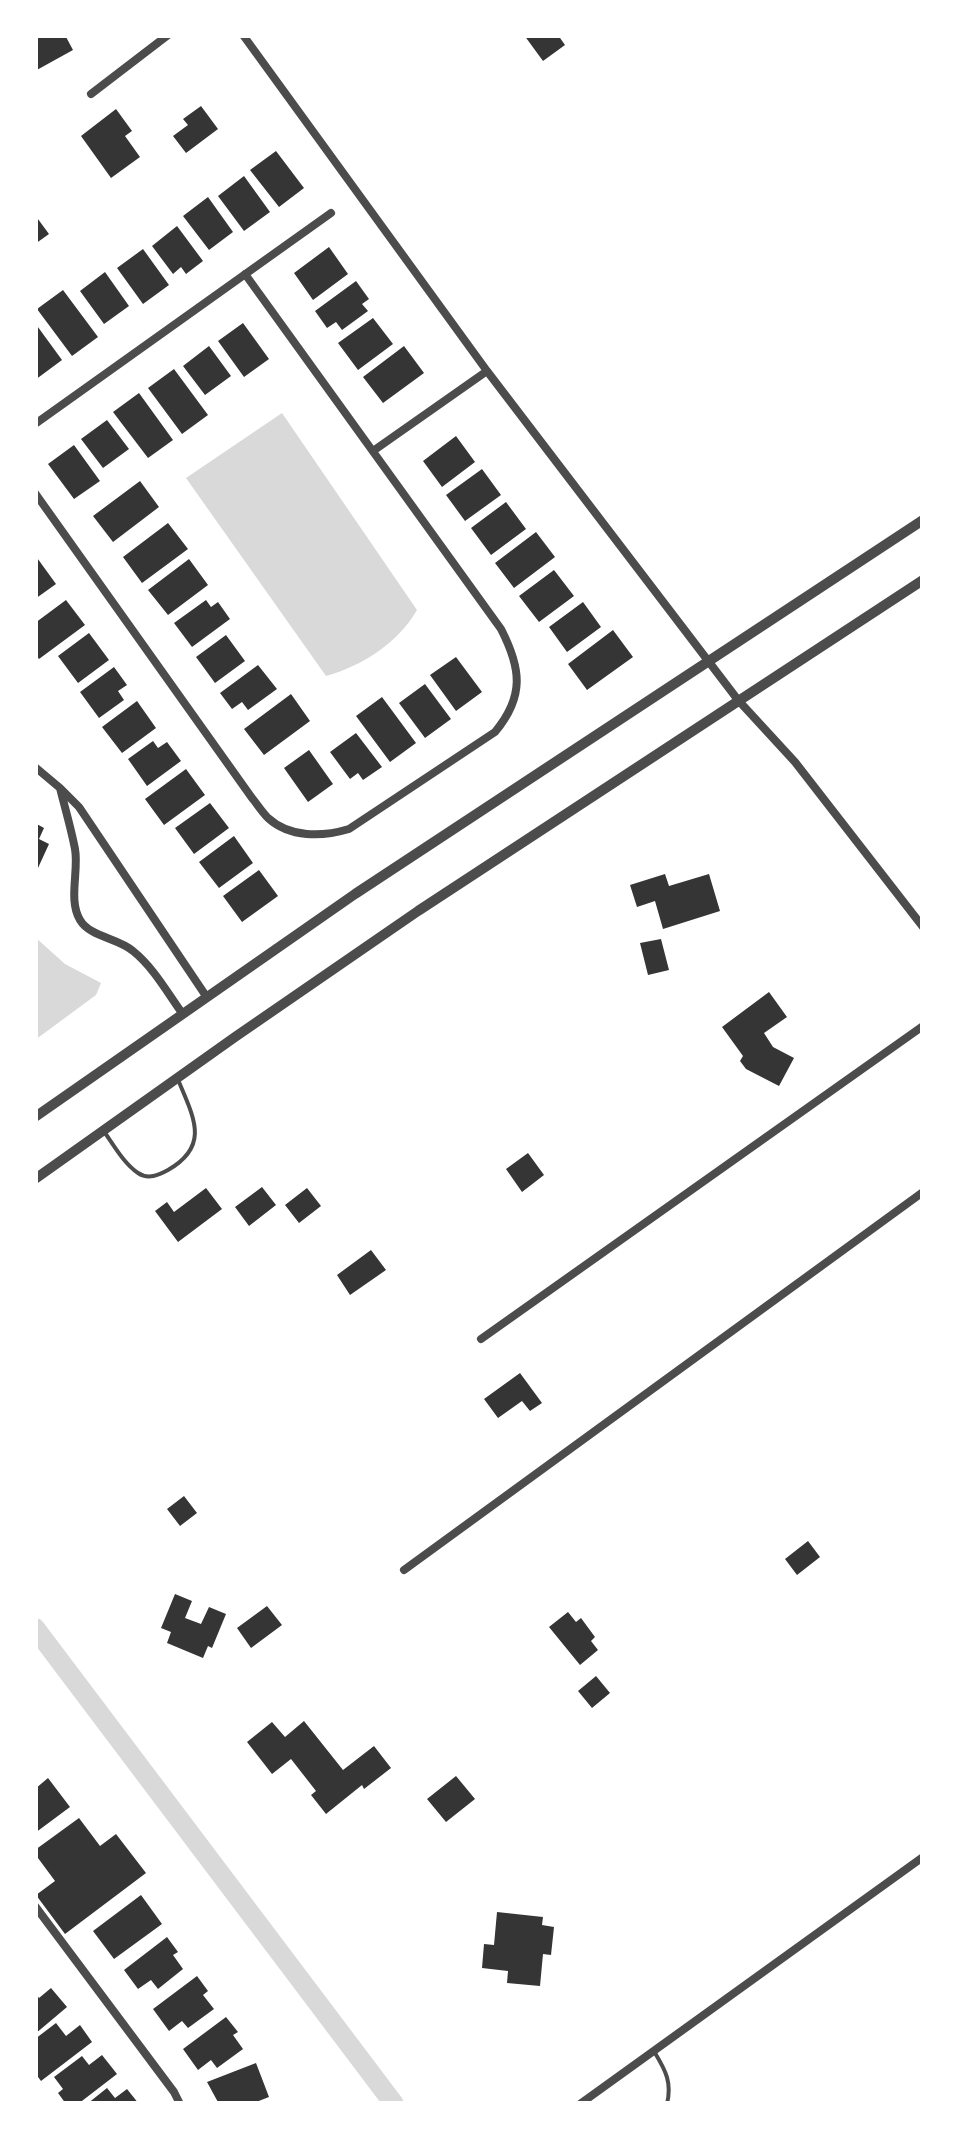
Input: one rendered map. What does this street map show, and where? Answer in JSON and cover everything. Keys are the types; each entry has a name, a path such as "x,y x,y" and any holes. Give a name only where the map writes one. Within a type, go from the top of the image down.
{"street":[{"path":"91,94 168,35"},
{"path":"243,35 487,371 708,661 795,762 923,927"},
{"path":"35,424 330,213"},
{"path":"35,493 268,819 286,829 306,835 348,830 495,732 514,700 517,679 515,656 501,629 244,274"},
{"path":"372,451 487,371"},
{"path":"35,1118 470,816 923,520"},
{"path":"35,1179 418,911 923,580"},
{"path":"35,767 79,807 206,996"},
{"path":"60,788 76,853 76,912 82,924 134,952 182,1013"},
{"path":"481,1339 923,1026"},
{"path":"404,1570 923,1192"},
{"path":"580,2104 923,1857"},
{"path":"35,1906 180,2104"}],"lane":[{"path":"104,1130 136,1172 144,1176 158,1175 176,1165 193,1148 197,1131 178,1078"},
{"path":"653,2050 668,2073 668,2104"}],"shaded area":[{"path":"282,413 417,610 400,633 378,652 326,676 186,478"},
{"path":"35,937 65,964 101,983 96,995 35,1040"}],"building":[{"path":"35,35 65,35 73,50 35,71"},
{"path":"524,35 558,35 565,45 543,61"},
{"path":"201,106 218,129 186,153 173,136 188,125 183,119"},
{"path":"116,109 132,131 125,136 140,157 111,178 81,136"},
{"path":"276,151 304,188 279,207 250,170"},
{"path":"244,176 270,212 244,231 218,196"},
{"path":"208,197 233,232 209,250 183,216"},
{"path":"35,215 49,234 35,244"},
{"path":"177,226 203,261 186,274 181,267 173,274 152,246"},
{"path":"329,247 348,274 313,300 294,273"},
{"path":"143,249 169,285 143,304 117,268"},
{"path":"105,272 129,306 104,324 80,291"},
{"path":"356,281 369,299 362,304 368,311 342,330 336,322 327,328 315,311"},
{"path":"63,290 98,337 72,356 37,309"},
{"path":"373,318 393,344 358,370 338,343"},
{"path":"35,323 62,360 35,380"},
{"path":"243,323 269,359 244,377 218,341"},
{"path":"209,346 231,376 205,395 183,366"},
{"path":"404,346 424,373 383,403 363,377"},
{"path":"174,369 208,415 182,434 148,388"},
{"path":"139,393 173,440 148,458 113,412"},
{"path":"107,420 129,449 103,468 81,439"},
{"path":"456,436 475,462 442,487 423,461"},
{"path":"74,445 100,481 74,499 48,464"},
{"path":"482,469 501,495 465,521 446,495"},
{"path":"140,481 159,507 113,542 93,516"},
{"path":"506,502 526,529 491,555 471,528"},
{"path":"168,523 188,549 142,583 123,557"},
{"path":"536,532 555,557 514,588 495,563"},
{"path":"35,555 56,584 35,599"},
{"path":"189,559 208,585 168,615 148,590"},
{"path":"554,570 574,596 539,622 519,596"},
{"path":"66,600 85,625 39,659 35,654 35,623"},
{"path":"206,600 211,607 218,602 230,619 192,647 174,623"},
{"path":"583,602 601,627 567,652 549,627"},
{"path":"613,630 633,657 587,690 568,664"},
{"path":"89,633 109,660 78,683 58,656"},
{"path":"226,635 245,661 215,683 196,657"},
{"path":"456,657 482,692 456,711 430,675"},
{"path":"258,665 277,689 248,710 242,702 232,709 220,693"},
{"path":"114,667 127,685 118,691 124,700 99,718 80,692"},
{"path":"425,684 451,719 425,738 399,703"},
{"path":"291,694 310,721 264,755 244,729"},
{"path":"382,697 416,743 390,762 356,716"},
{"path":"137,701 156,728 122,753 102,727"},
{"path":"356,733 382,767 363,780 358,773 350,779 330,752"},
{"path":"153,741 158,748 167,742 181,761 147,786 128,759"},
{"path":"309,750 333,784 308,802 284,768"},
{"path":"186,769 205,795 164,825 145,799"},
{"path":"210,803 229,828 194,854 175,828"},
{"path":"35,823 44,828 39,839 49,844 38,868 35,866"},
{"path":"234,836 253,863 219,888 199,862"},
{"path":"259,870 278,896 242,922 223,896"},
{"path":"665,874 669,886 709,874 720,911 663,929 655,901 637,907 630,885"},
{"path":"661,939 669,970 648,975 640,943"},
{"path":"769,992 787,1017 764,1033 773,1047 794,1058 779,1086 746,1069 740,1061 743,1056 722,1027"},
{"path":"528,1153 544,1175 522,1192 506,1169"},
{"path":"262,1187 276,1205 249,1226 235,1207"},
{"path":"206,1188 222,1209 178,1242 155,1211 167,1202 174,1212"},
{"path":"307,1188 321,1206 299,1223 285,1205"},
{"path":"371,1250 386,1270 350,1295 337,1275"},
{"path":"520,1373 542,1403 530,1411 522,1401 498,1418 484,1399"},
{"path":"184,1496 197,1513 180,1526 167,1509"},
{"path":"808,1541 820,1557 797,1575 785,1559"},
{"path":"175,1594 192,1601 185,1618 201,1624 209,1607 226,1614 212,1648 208,1646 203,1658 167,1643 171,1632 161,1628"},
{"path":"267,1606 282,1625 251,1648 237,1628"},
{"path":"568,1612 576,1622 581,1618 595,1637 591,1641 598,1650 580,1665 549,1627"},
{"path":"596,1676 610,1693 592,1708 578,1691"},
{"path":"304,1721 343,1770 374,1746 391,1768 326,1814 311,1795 316,1791 291,1759 272,1774 247,1742 272,1722 285,1737"},
{"path":"456,1776 475,1799 446,1822 427,1799"},
{"path":"48,1778 70,1807 35,1833 35,1789"},
{"path":"79,1818 100,1846 116,1834 146,1873 65,1934 36,1895 55,1881 35,1850"},
{"path":"141,1895 162,1924 114,1959 93,1931"},
{"path":"497,1912 543,1917 542,1925 554,1927 551,1955 543,1954 540,1986 507,1983 508,1971 482,1968 484,1944 494,1945"},
{"path":"167,1937 178,1952 173,1955 183,1969 158,1989 151,1980 138,1989 124,1970"},
{"path":"197,1976 208,1991 203,1995 214,2009 188,2028 182,2021 169,2031 153,2009"},
{"path":"51,1988 67,2007 35,2034 35,1992 39,1998"},
{"path":"226,2017 238,2032 233,2035 243,2049 217,2068 211,2060 198,2070 183,2049"},
{"path":"56,2023 66,2036 80,2025 92,2042 41,2081 35,2073 35,2039"},
{"path":"102,2055 117,2074 78,2104 66,2104 58,2093 63,2089 54,2077 82,2056 89,2065"},
{"path":"256,2063 269,2097 251,2104 219,2104 207,2082"},
{"path":"107,2088 115,2098 127,2089 139,2104 87,2104"}],"waterway":[{"path":"35,1628 394,2104"}]}
